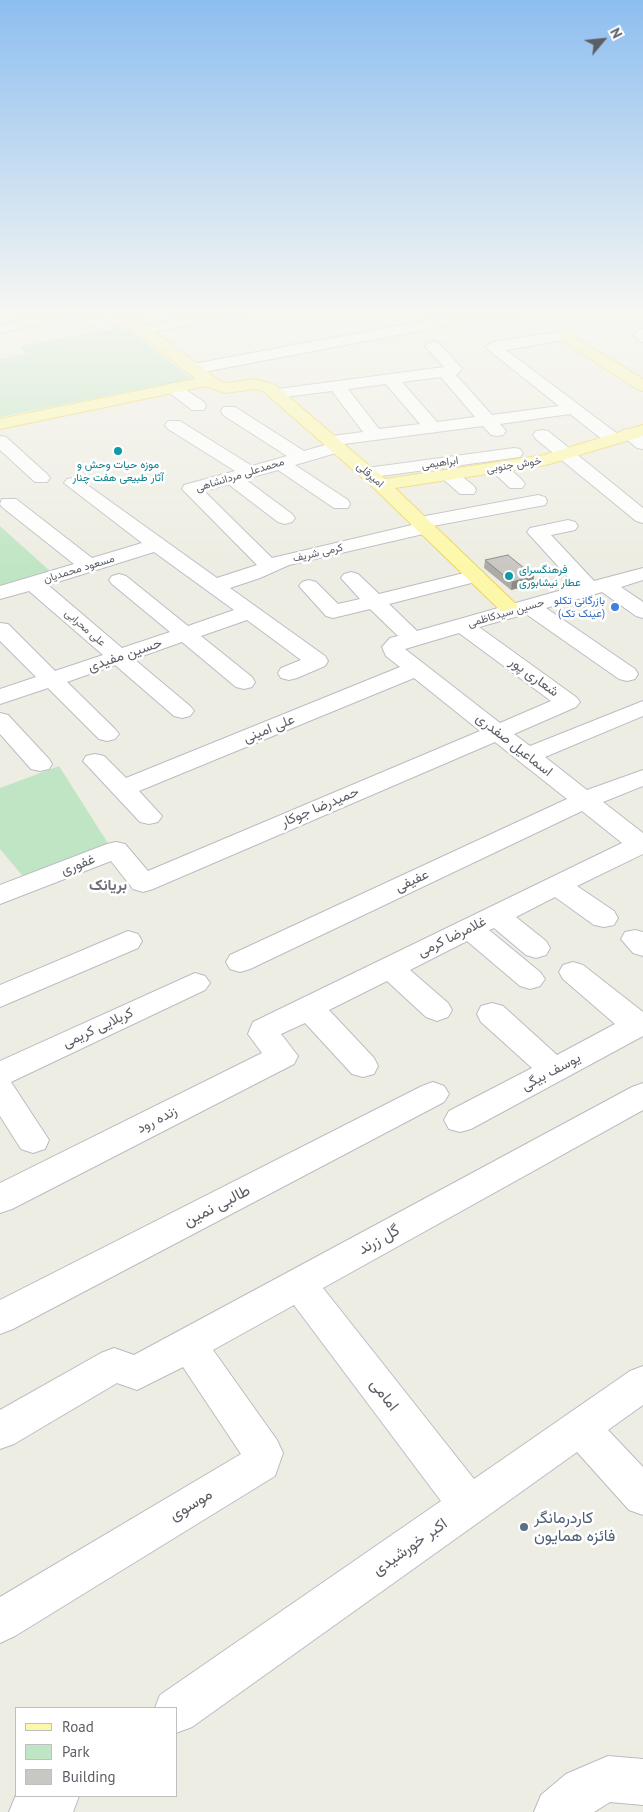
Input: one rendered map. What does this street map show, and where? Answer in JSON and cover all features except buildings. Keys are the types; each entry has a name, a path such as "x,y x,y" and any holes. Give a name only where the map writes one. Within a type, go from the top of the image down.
{"main road":[{"path":"0,424 127,398"},
{"name":"امیرقلی","path":"280,398 367,472 476,576 521,608"},
{"name":"خوش جنوبی","path":"381,485 499,468 518,459 566,455 632,437"}],"street":[{"path":"186,398 198,406"},
{"path":"352,398 374,436"},
{"path":"412,398 434,428"},
{"path":"471,398 518,459"},
{"path":"559,398 574,409 632,437"},
{"path":"338,448 497,431 519,422 574,409"},
{"path":"229,411 301,457"},
{"path":"174,425 250,472"},
{"path":"338,448 374,436 434,428 497,431"},
{"path":"542,435 643,517"},
{"path":"0,441 41,478"},
{"name":"محمدعلی مردانشاهی","path":"268,566 191,492 194,488 230,477 338,448"},
{"name":"ابراهیمی","path":"367,472 518,459"},
{"path":"280,463 341,504"},
{"name":"کرمی شریف","path":"214,586 253,574 268,566 532,497 499,468"},
{"path":"449,475 467,490"},
{"path":"230,477 285,518"},
{"path":"73,483 317,661 289,673"},
{"path":"9,503 89,566"},
{"path":"568,526 538,533 598,587 643,612"},
{"name":"مسعود محمدیان","path":"0,593 158,544"},
{"name":"حسین سیدکاظمی","path":"405,641 643,574"},
{"path":"309,586 333,612 476,576"},
{"path":"351,578 375,602 405,641"},
{"path":"119,580 244,682"},
{"name":"علی محرابی","path":"33,583 182,711"},
{"path":"521,608 627,674"},
{"name":"حسین مفیدی","path":"0,697 250,612"},
{"name":"شعاری پور","path":"462,625 568,702 497,732"},
{"path":"0,629 107,734"},
{"name":"اسماعیل صفدری","path":"405,641 393,647 394,651 642,845"},
{"name":"علی امینی","path":"122,789 416,670"},
{"path":"527,756 643,708"},
{"path":"0,720 40,764"},
{"name":"حمیدرضا جوکار","path":"143,883 497,732"},
{"path":"95,761 149,816"},
{"name":"عفیفی","path":"240,962 584,800 643,777"},
{"name":"غلامرضا کرمی","path":"264,1030 642,845"},
{"name":"غفوری","path":"0,895 116,850 143,883"},
{"path":"556,886 604,918"},
{"path":"496,915 536,948"},
{"path":"469,928 530,979"},
{"path":"0,996 128,941"},
{"path":"390,968 437,1010"},
{"path":"573,972 640,1025"},
{"name":"کربلایی کریمی","path":"0,1074 196,982"},
{"path":"309,1008 363,1066"},
{"path":"492,1014 554,1070"},
{"name":"یوسف بیگی","path":"460,1120 640,1025"},
{"name":"زنده رود","path":"0,1199 283,1056 263,1034 264,1030"},
{"path":"0,1090 33,1140"},
{"name":"طالبی نمین","path":"0,1318 433,1094"},
{"name":"گل زرند","path":"0,1430 114,1365 137,1373 643,1095"},
{"name":"امامی","path":"299,1284 469,1505"},
{"name":"موسوی","path":"0,1621 261,1463 263,1453 188,1345"},
{"name":"اکبر خورشیدی","path":"178,1710 643,1383"},
{"path":"580,1428 643,1496"},
{"path":"558,1812 583,1791 608,1779 643,1782"},
{"path":"33,1812 55,1797"}],"green space":[{"path":"0,398 98,398 0,417"},
{"path":"0,526 51,572 0,588"},
{"path":"59,766 111,848 26,880 0,849 0,788"}],"place":[{"name":"موزه حیات وحش و آثار طبیعی هفت چنار","path":"118,451"},
{"name":"فرهنگسرای عطار نیشابوری","path":"509,576"},
{"name":"بازرگانی تکلو (عینک تک)","path":"615,607"},
{"name":"کاردرمانگر فائزه همایون","path":"524,1527"}],"district":[{"name":"بریانک","path":"108,886"}]}
